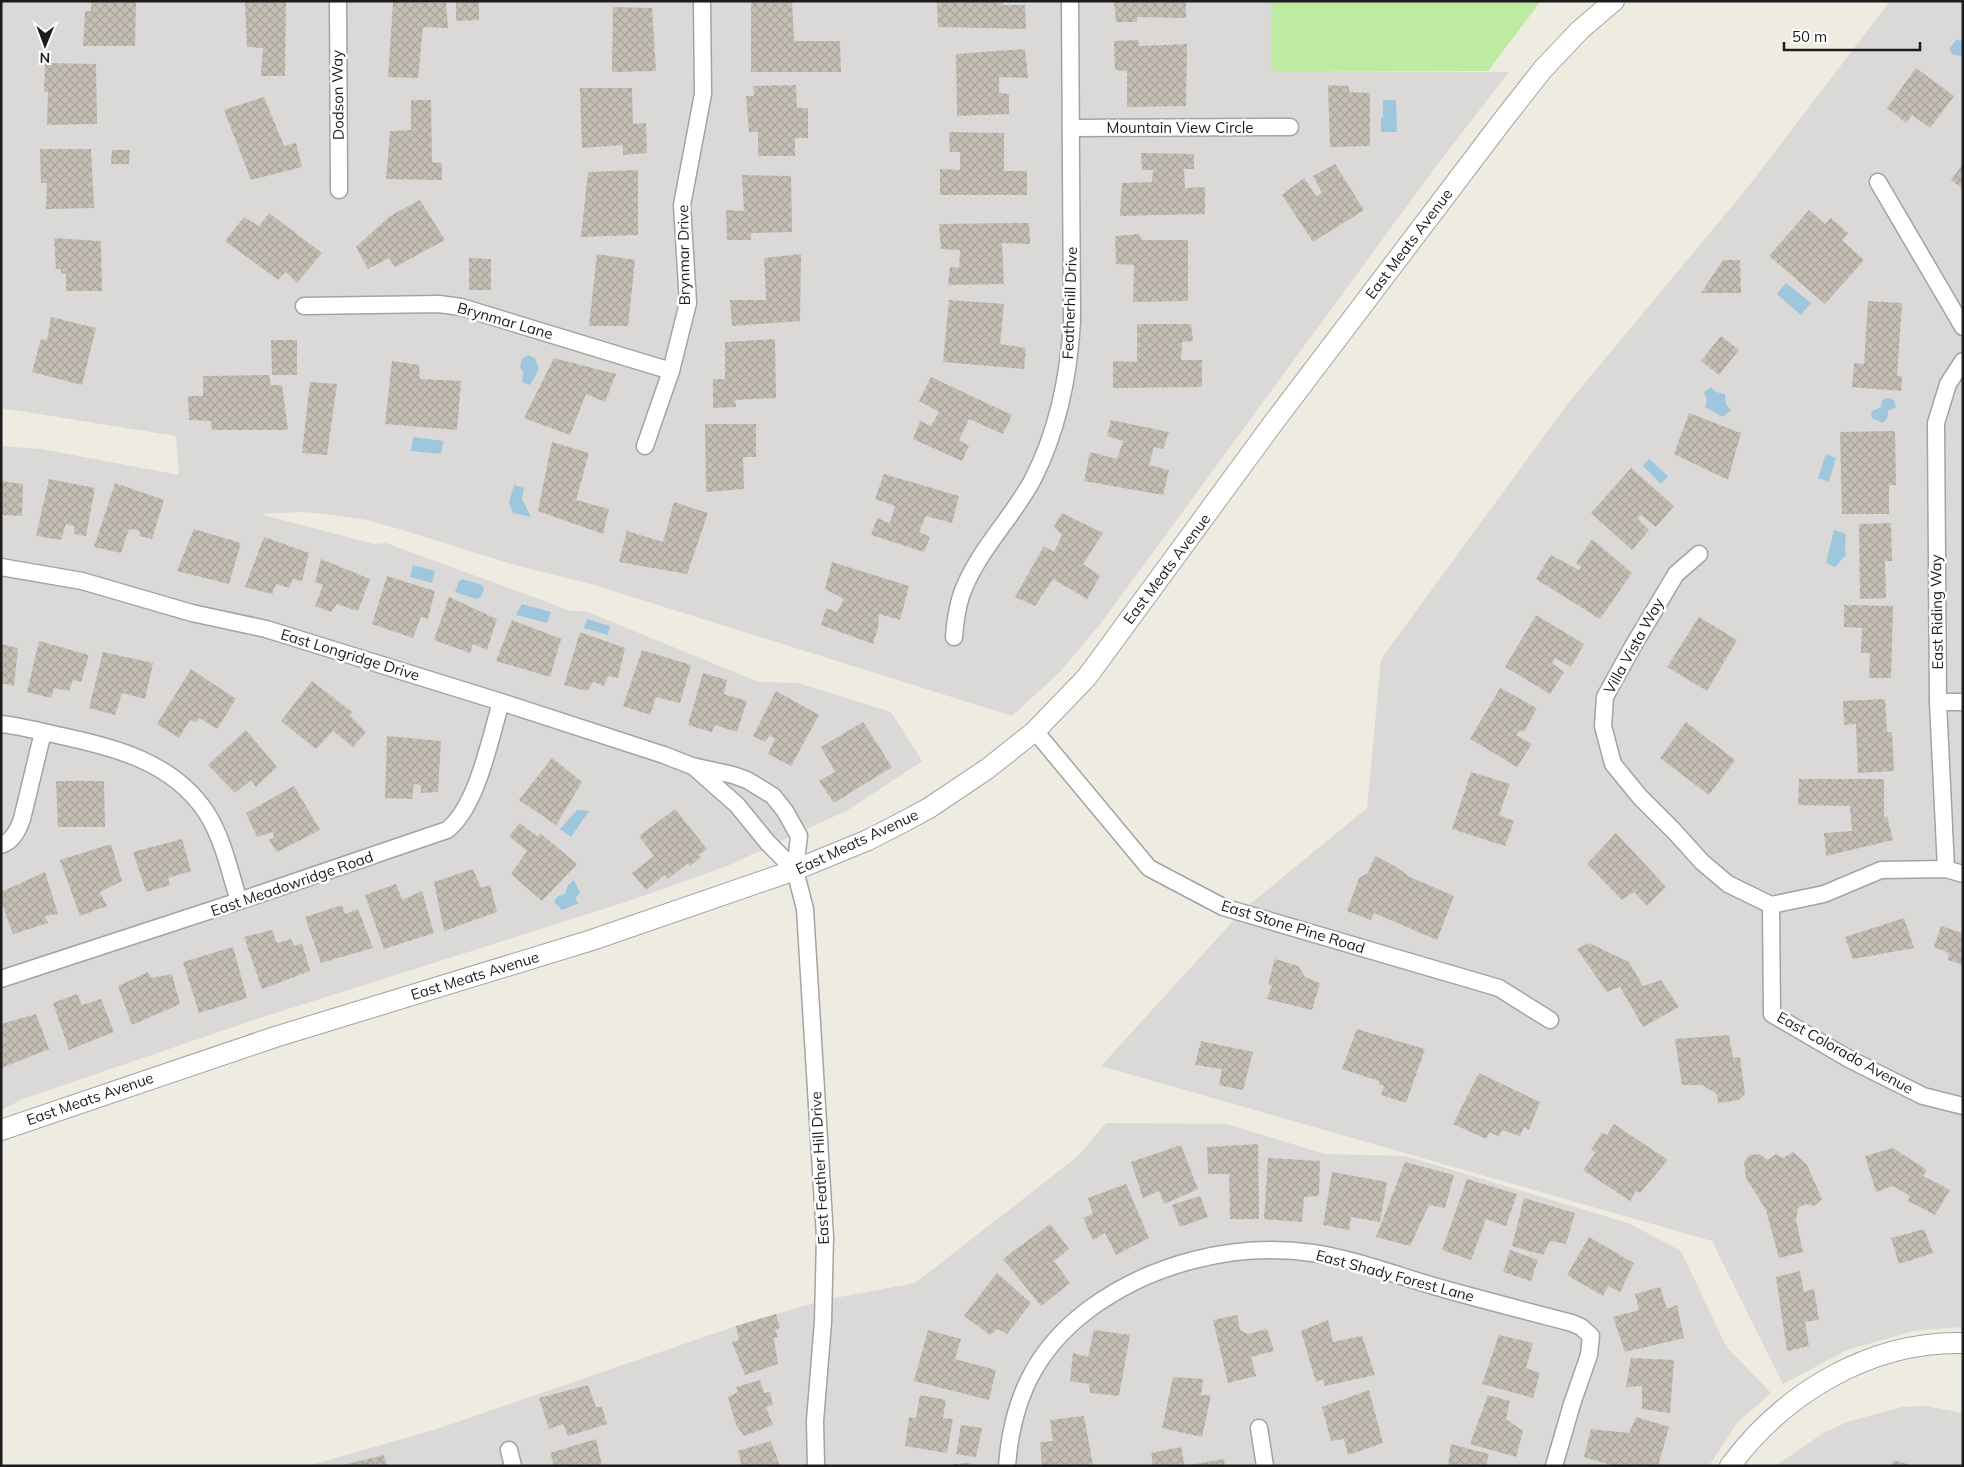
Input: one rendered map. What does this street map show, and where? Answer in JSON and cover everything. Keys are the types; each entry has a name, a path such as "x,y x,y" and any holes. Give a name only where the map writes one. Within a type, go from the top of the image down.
{"street":[{"name":"Dodson Way","path":"338,1 339,190"},
{"name":"Brynmar Drive","path":"646,446 671,371 688,303 682,205 703,94 702,1"},
{"name":"Featherhill Drive","path":"954,637 958,609 966,585 979,561 1010,517 1033,478 1054,424 1063,393 1072,321 1070,1"},
{"name":"East Meats Avenue","path":"1,1130 275,1037 592,940 795,870 868,840 929,808 987,769 1036,731 1087,677 1274,422 1532,84 1580,30 1614,1"},
{"name":"Mountain View Circle","path":"1071,128 1290,127"},
{"path":"1878,182 1963,327"},
{"name":"Brynmar Lane","path":"304,306 439,304 461,307 671,371"},
{"name":"East Riding Way","path":"1946,869 1938,702 1936,424 1948,384 1963,361"},
{"name":"Villa Vista Way","path":"1699,554 1676,574 1618,671 1605,697 1603,726 1613,764 1640,797 1702,862 1728,884 1771,905"},
{"name":"East Longridge Drive","path":"1,567 82,581 192,613 266,629 501,702 664,755 692,766 740,777 759,786 773,796 785,811 799,836 795,870"},
{"name":"East Meadowridge Road","path":"1,979 239,902 447,830 455,824 468,802 477,781 501,702"},
{"path":"1938,702 1963,702"},
{"path":"1,724 120,751 145,760 170,775 191,794 206,812 217,835 239,902"},
{"name":"East Stone Pine Road","path":"1036,731 1149,868 1223,908 1499,988 1550,1020"},
{"path":"1,845 13,837 22,819 43,732"},
{"name":"East Longridge Drive","path":"692,766 737,805 768,843 795,870"},
{"path":"1771,905 1824,894 1881,870 1946,869 1963,874"},
{"name":"East Feather Hill Drive","path":"795,870 804,909 825,1236 823,1322 815,1421 816,1466"},
{"name":"East Colorado Avenue","path":"1771,905 1765,1015 1923,1096 1963,1106"},
{"name":"East Shady Forest Lane","path":"1007,1466 1012,1427 1023,1392 1041,1357 1056,1338 1075,1320 1093,1306 1135,1280 1194,1260 1252,1251 1284,1251 1314,1254 1360,1264 1581,1327 1591,1336 1589,1355 1554,1466"},
{"path":"1730,1466 1742,1449 1784,1407 1841,1371 1884,1354 1907,1348 1963,1343"},
{"path":"1259,1428 1265,1466"}],"shaded area":[{"path":"1,1 1271,1 1271,72 1509,72 1434,169 1101,623 1060,672 1012,716 591,584 515,565 367,520 302,512 260,514 374,544 386,543 571,611 585,611 759,682 798,683 891,712 922,761 848,810 727,866 632,900 260,1018 23,1099 1,1110 1,446 41,449 179,475 176,436 1,408"},
{"path":"1890,1 1963,1 1963,1327 1913,1331 1847,1350 1783,1384 1712,1241 1101,1066 1244,909 1367,808 1381,659 1569,402 1748,187"},
{"path":"1106,1123 1227,1124 1325,1154 1406,1156 1628,1223 1681,1251 1726,1346 1771,1393 1737,1423 1709,1466 308,1466 437,1429 736,1326 824,1300 915,1283 1077,1157"},
{"path":"1925,1406 1963,1413 1963,1466 1778,1466 1778,1464 1822,1434 1847,1422 1902,1407"}],"green space":[{"path":"1271,1 1541,1 1488,71 1271,72"}],"water":[{"path":"1957,39 1963,42 1963,57 1952,54 1949,49"},
{"path":"1383,100 1396,100 1397,132 1381,132"},
{"path":"1786,283 1811,303 1801,315 1777,294"},
{"path":"528,355 535,358 539,369 530,385 522,382 523,372 520,367 522,359"},
{"path":"1711,387 1716,392 1725,394 1726,404 1731,410 1723,417 1705,407 1707,400 1704,392"},
{"path":"1888,398 1894,400 1896,407 1888,411 1887,418 1882,423 1872,418 1871,412 1881,407 1882,400"},
{"path":"413,437 443,441 441,454 411,451"},
{"path":"1826,454 1836,458 1829,482 1818,478"},
{"path":"1649,459 1668,476 1661,484 1643,466"},
{"path":"514,485 524,488 522,499 531,517 513,513 509,502"},
{"path":"1834,530 1846,534 1846,555 1835,567 1826,563"},
{"path":"413,565 435,571 432,583 410,577"},
{"path":"462,579 482,585 484,589 481,597 476,599 455,592 459,581"},
{"path":"522,604 551,612 547,623 516,615"},
{"path":"587,619 610,626 608,635 584,628"},
{"path":"577,810 589,811 571,837 560,829"},
{"path":"574,880 580,892 575,899 579,903 562,910 554,902 558,896 565,894 568,885"}],"building":[{"path":"91,1 136,1 135,46 83,46 85,11 91,11"},
{"path":"245,1 286,1 285,76 261,76 263,48 247,47"},
{"path":"479,1 479,20 456,21 456,2"},
{"path":"751,1 792,1 794,41 840,41 841,72 751,72"},
{"path":"1003,1 1003,5 1025,5 1026,29 938,27 937,2"},
{"path":"1114,1 1186,1 1186,18 1137,17 1137,22 1116,22"},
{"path":"393,2 446,3 448,28 423,27 418,78 388,77"},
{"path":"613,7 652,8 656,71 612,72"},
{"path":"1138,40 1139,46 1187,44 1186,106 1127,107 1127,71 1115,70 1114,41"},
{"path":"1025,49 1028,78 999,77 999,93 1009,94 1009,114 957,116 956,54"},
{"path":"45,63 96,64 97,124 47,125 48,92 44,92"},
{"path":"1916,68 1954,96 1930,128 1912,115 1906,123 1887,108"},
{"path":"796,85 797,108 808,108 808,138 795,138 795,156 758,156 758,132 749,132 746,96 754,96 753,86"},
{"path":"1328,85 1348,86 1350,92 1370,93 1370,146 1330,147"},
{"path":"580,88 632,88 633,124 646,123 647,153 623,155 623,145 582,148"},
{"path":"264,97 284,146 296,143 302,167 251,180 224,110"},
{"path":"411,100 431,100 432,162 442,163 442,180 386,179 390,131 411,130"},
{"path":"949,132 1004,133 1004,171 1027,171 1027,195 940,195 940,169 960,170 960,152 950,152"},
{"path":"40,149 91,149 94,208 46,209 47,183 41,183"},
{"path":"112,150 130,150 129,164 111,164"},
{"path":"1141,153 1194,154 1194,169 1184,169 1185,188 1205,187 1205,214 1120,216 1122,183 1152,182 1153,170 1142,170"},
{"path":"1335,164 1364,210 1313,242 1282,195 1304,178 1316,196 1322,193 1313,176"},
{"path":"1963,164 1963,189 1951,180"},
{"path":"638,170 638,235 581,237 588,172"},
{"path":"742,175 791,176 792,232 751,233 751,240 727,240 726,210 744,211"},
{"path":"420,200 445,240 395,267 389,258 368,269 356,247 390,216"},
{"path":"1809,210 1825,224 1831,218 1848,233 1842,240 1864,260 1825,304 1769,256"},
{"path":"269,213 322,253 297,283 286,272 278,280 225,241 244,217 259,226"},
{"path":"1029,223 1030,244 1002,243 1004,284 948,285 950,267 959,268 960,250 941,249 939,224"},
{"path":"1139,234 1142,240 1188,240 1188,301 1133,302 1134,265 1116,264 1115,236"},
{"path":"54,238 101,241 102,291 66,291 66,274 61,273 61,269 56,269"},
{"path":"597,254 635,260 628,326 589,326"},
{"path":"801,254 800,321 732,326 730,300 766,300 764,258"},
{"path":"469,258 491,259 491,290 469,290"},
{"path":"1723,260 1740,260 1741,293 1701,293"},
{"path":"949,300 1004,304 1000,344 1026,348 1024,369 943,362"},
{"path":"1868,301 1902,303 1897,376 1902,376 1901,391 1852,387 1854,363 1864,364"},
{"path":"51,317 96,328 82,385 32,372 41,339 47,340"},
{"path":"1137,324 1191,324 1193,341 1182,342 1181,360 1202,360 1202,387 1113,388 1113,361 1137,362"},
{"path":"1721,336 1739,350 1719,375 1701,361"},
{"path":"775,339 776,398 735,400 736,407 713,408 713,379 725,379 725,342"},
{"path":"271,340 297,340 297,375 272,375"},
{"path":"554,358 616,374 605,402 586,394 570,435 524,418"},
{"path":"392,361 419,365 420,379 461,381 457,430 385,424"},
{"path":"269,375 271,385 282,385 288,430 212,430 211,421 189,420 188,396 203,396 203,376"},
{"path":"931,377 1012,415 1003,434 969,419 959,440 969,446 962,461 913,439 920,421 931,426 939,412 919,401"},
{"path":"310,382 337,384 327,455 302,453"},
{"path":"1689,413 1741,433 1728,480 1674,454"},
{"path":"1111,420 1169,432 1163,449 1154,447 1149,465 1169,470 1163,495 1084,481 1090,452 1117,459 1123,441 1107,436"},
{"path":"705,424 756,424 756,457 743,457 744,489 706,492"},
{"path":"1895,431 1896,485 1889,485 1889,514 1842,514 1840,432"},
{"path":"552,442 589,453 576,500 609,509 603,534 538,511"},
{"path":"1631,468 1674,506 1656,527 1641,515 1637,518 1649,530 1632,550 1591,513"},
{"path":"884,474 959,496 952,523 926,516 919,532 930,537 924,552 871,535 877,518 890,523 895,506 875,499"},
{"path":"49,479 95,488 86,536 74,534 74,526 66,524 61,540 36,536"},
{"path":"1,481 23,484 22,516 1,515"},
{"path":"115,483 164,500 152,539 139,536 140,531 129,529 121,553 94,547"},
{"path":"674,502 708,513 687,574 619,562 627,531 663,542"},
{"path":"1062,513 1103,533 1083,564 1100,576 1087,599 1053,579 1035,606 1015,597 1044,546 1054,552 1062,535 1054,527"},
{"path":"1891,523 1892,561 1885,561 1886,598 1860,599 1859,524"},
{"path":"194,529 241,543 229,584 177,571"},
{"path":"264,537 309,553 302,581 293,579 289,588 276,584 272,594 245,587"},
{"path":"1592,539 1632,573 1600,619 1536,579 1551,555 1579,570 1581,567 1576,563"},
{"path":"321,559 370,579 358,611 337,604 331,612 315,606 323,585 315,582"},
{"path":"832,562 909,586 900,620 879,614 878,628 873,644 821,625 826,608 837,612 844,599 825,589"},
{"path":"387,576 435,591 428,619 421,617 413,638 372,624"},
{"path":"449,597 497,619 487,650 473,644 470,653 434,640"},
{"path":"1844,605 1893,606 1891,678 1869,678 1870,653 1861,653 1862,628 1844,627"},
{"path":"1536,615 1584,644 1571,667 1555,658 1552,663 1564,672 1550,694 1505,667"},
{"path":"1699,617 1737,640 1707,691 1667,667"},
{"path":"512,620 561,639 550,677 496,661"},
{"path":"580,632 625,648 618,678 608,676 604,686 593,682 587,691 564,685"},
{"path":"39,641 89,655 81,682 73,680 69,691 54,688 51,698 27,692"},
{"path":"1,644 18,648 14,686 1,683"},
{"path":"642,650 691,665 680,703 656,697 650,715 623,706"},
{"path":"103,652 153,663 145,699 122,693 115,715 89,708"},
{"path":"191,669 236,699 217,729 199,718 196,723 190,720 179,738 157,724"},
{"path":"703,673 727,680 724,694 747,701 737,732 715,725 712,732 688,725"},
{"path":"312,681 352,712 350,716 366,732 353,747 333,731 316,749 281,721"},
{"path":"1500,688 1537,708 1524,732 1520,730 1516,735 1532,744 1517,767 1470,739"},
{"path":"776,691 819,715 791,766 768,754 775,739 770,735 765,742 753,736"},
{"path":"1885,699 1887,732 1892,732 1894,771 1858,773 1856,724 1844,725 1843,701"},
{"path":"863,722 892,767 834,803 819,781 835,772 821,747"},
{"path":"1686,722 1735,760 1709,795 1660,758"},
{"path":"246,730 277,767 256,787 251,780 235,793 208,765"},
{"path":"387,736 441,741 438,792 421,793 421,785 414,784 412,799 385,798"},
{"path":"552,758 582,782 556,825 519,800"},
{"path":"1471,772 1510,784 1499,815 1514,821 1505,846 1452,829"},
{"path":"1799,779 1884,779 1884,819 1887,816 1893,840 1826,856 1824,833 1852,831 1850,806 1798,805"},
{"path":"56,781 104,781 105,827 58,827"},
{"path":"294,786 320,830 277,852 269,840 274,837 273,832 257,837 246,813"},
{"path":"675,809 707,849 690,866 688,863 668,879 665,875 646,890 632,873 654,856 639,836"},
{"path":"520,823 538,837 540,833 577,864 542,901 511,874 527,851 509,836"},
{"path":"1616,833 1666,887 1647,906 1634,892 1622,900 1587,864"},
{"path":"182,839 191,871 168,878 170,885 146,892 133,852"},
{"path":"111,844 122,881 100,892 107,906 80,916 60,860"},
{"path":"1375,856 1395,866 1410,877 1454,896 1437,940 1374,913 1371,920 1347,911 1359,878 1368,873"},
{"path":"473,869 481,888 490,885 497,912 444,931 434,882"},
{"path":"45,872 58,914 45,916 48,923 13,934 1,901 1,892"},
{"path":"396,884 402,900 422,891 434,933 384,949 365,895"},
{"path":"342,905 345,914 358,909 373,948 321,963 305,917"},
{"path":"1904,918 1914,948 1853,959 1845,937"},
{"path":"1941,926 1963,933 1963,965 1948,960 1949,953 1934,947"},
{"path":"272,930 277,943 291,939 294,946 302,943 310,971 262,989 244,937"},
{"path":"1589,943 1629,962 1643,986 1661,980 1679,1007 1643,1027 1620,987 1607,992 1577,949"},
{"path":"233,947 247,998 199,1013 183,962"},
{"path":"1275,959 1298,966 1305,977 1320,983 1312,1010 1267,999 1272,986 1268,984"},
{"path":"148,972 151,978 172,974 180,1004 132,1025 118,986"},
{"path":"77,994 82,1005 101,999 114,1032 69,1050 53,1003"},
{"path":"36,1014 49,1049 1,1068 1,1024"},
{"path":"1357,1029 1425,1049 1406,1103 1381,1095 1384,1086 1379,1085 1379,1081 1342,1069"},
{"path":"1729,1035 1733,1058 1740,1057 1745,1094 1739,1100 1718,1103 1717,1094 1702,1085 1682,1085 1675,1039"},
{"path":"1201,1041 1253,1052 1243,1090 1219,1085 1222,1069 1195,1065"},
{"path":"1479,1073 1540,1102 1529,1130 1524,1127 1520,1136 1502,1130 1499,1137 1490,1132 1486,1139 1453,1124"},
{"path":"1614,1124 1668,1160 1640,1193 1636,1191 1630,1201 1583,1170 1596,1152 1591,1150 1602,1133 1607,1135"},
{"path":"1258,1144 1259,1219 1230,1219 1229,1174 1208,1174 1207,1147"},
{"path":"1181,1145 1198,1189 1164,1204 1159,1191 1143,1198 1131,1162"},
{"path":"1893,1148 1927,1170 1923,1176 1950,1190 1935,1215 1908,1201 1910,1196 1893,1186 1876,1192 1865,1156"},
{"path":"1793,1152 1807,1165 1822,1199 1814,1206 1806,1204 1798,1208 1796,1220 1803,1252 1779,1258 1766,1210 1746,1178 1744,1162 1749,1155 1759,1154 1768,1160 1776,1154 1783,1158"},
{"path":"1268,1158 1320,1161 1319,1196 1304,1197 1302,1222 1264,1219"},
{"path":"1405,1162 1454,1175 1445,1208 1429,1205 1410,1246 1376,1237"},
{"path":"1332,1172 1387,1182 1380,1222 1351,1217 1349,1230 1323,1225"},
{"path":"1467,1179 1517,1194 1506,1226 1486,1219 1471,1260 1442,1250"},
{"path":"1126,1184 1149,1238 1116,1255 1105,1233 1093,1240 1083,1218 1093,1214 1088,1198"},
{"path":"1200,1196 1208,1217 1180,1227 1172,1205"},
{"path":"1524,1198 1575,1213 1566,1244 1550,1241 1543,1255 1512,1246"},
{"path":"1050,1224 1069,1249 1054,1261 1070,1283 1041,1306 1003,1259"},
{"path":"1924,1229 1933,1253 1899,1264 1891,1238"},
{"path":"1589,1237 1634,1263 1620,1292 1608,1286 1603,1296 1567,1275"},
{"path":"1510,1250 1538,1260 1531,1281 1503,1272"},
{"path":"1800,1271 1804,1292 1814,1289 1819,1320 1805,1322 1809,1346 1787,1351 1776,1277"},
{"path":"997,1273 1031,1303 1007,1334 998,1329 990,1335 964,1316"},
{"path":"1660,1287 1667,1309 1677,1305 1684,1338 1625,1352 1613,1317 1639,1310 1635,1294"},
{"path":"776,1314 780,1328 775,1330 778,1337 774,1338 778,1364 745,1375 732,1342 739,1340 736,1326"},
{"path":"1237,1315 1240,1330 1248,1334 1267,1329 1274,1351 1251,1357 1256,1376 1228,1383 1213,1320"},
{"path":"1328,1320 1333,1342 1362,1336 1375,1375 1325,1386 1323,1379 1316,1382 1301,1331"},
{"path":"928,1330 961,1339 955,1359 996,1370 989,1400 914,1381"},
{"path":"1094,1330 1130,1335 1119,1396 1090,1393 1089,1384 1070,1381 1073,1353 1088,1357"},
{"path":"1499,1335 1533,1343 1526,1368 1540,1373 1533,1398 1482,1384"},
{"path":"1631,1358 1674,1360 1670,1413 1642,1409 1642,1386 1626,1387"},
{"path":"1173,1377 1203,1379 1201,1395 1211,1395 1202,1437 1162,1428"},
{"path":"760,1380 764,1393 770,1392 773,1405 766,1407 773,1425 744,1436 736,1425 728,1397 738,1392 736,1387"},
{"path":"588,1385 596,1407 602,1407 607,1424 568,1436 563,1424 549,1429 539,1398"},
{"path":"1369,1390 1383,1443 1348,1455 1344,1439 1331,1441 1322,1407"},
{"path":"920,1395 946,1400 943,1418 953,1419 947,1453 905,1446 909,1417 916,1418"},
{"path":"1488,1395 1510,1401 1506,1419 1523,1431 1516,1457 1470,1444"},
{"path":"1084,1416 1093,1465 1042,1466 1040,1442 1053,1441 1050,1420"},
{"path":"1636,1417 1669,1427 1658,1466 1614,1466 1584,1457 1591,1429 1629,1433"},
{"path":"961,1425 982,1428 976,1457 956,1454"},
{"path":"596,1439 602,1466 554,1466 550,1453"},
{"path":"771,1441 780,1466 742,1466 738,1451"},
{"path":"1451,1444 1489,1454 1486,1466 1448,1466"},
{"path":"1181,1447 1185,1466 1153,1466 1151,1453"},
{"path":"384,1455 387,1466 343,1466 343,1465"},
{"path":"1224,1459 1225,1466 1189,1466 1189,1465"},
{"path":"1894,1460 1910,1465 1910,1466 1892,1466"},
{"path":"970,1463 970,1466 954,1466 954,1464"}]}
